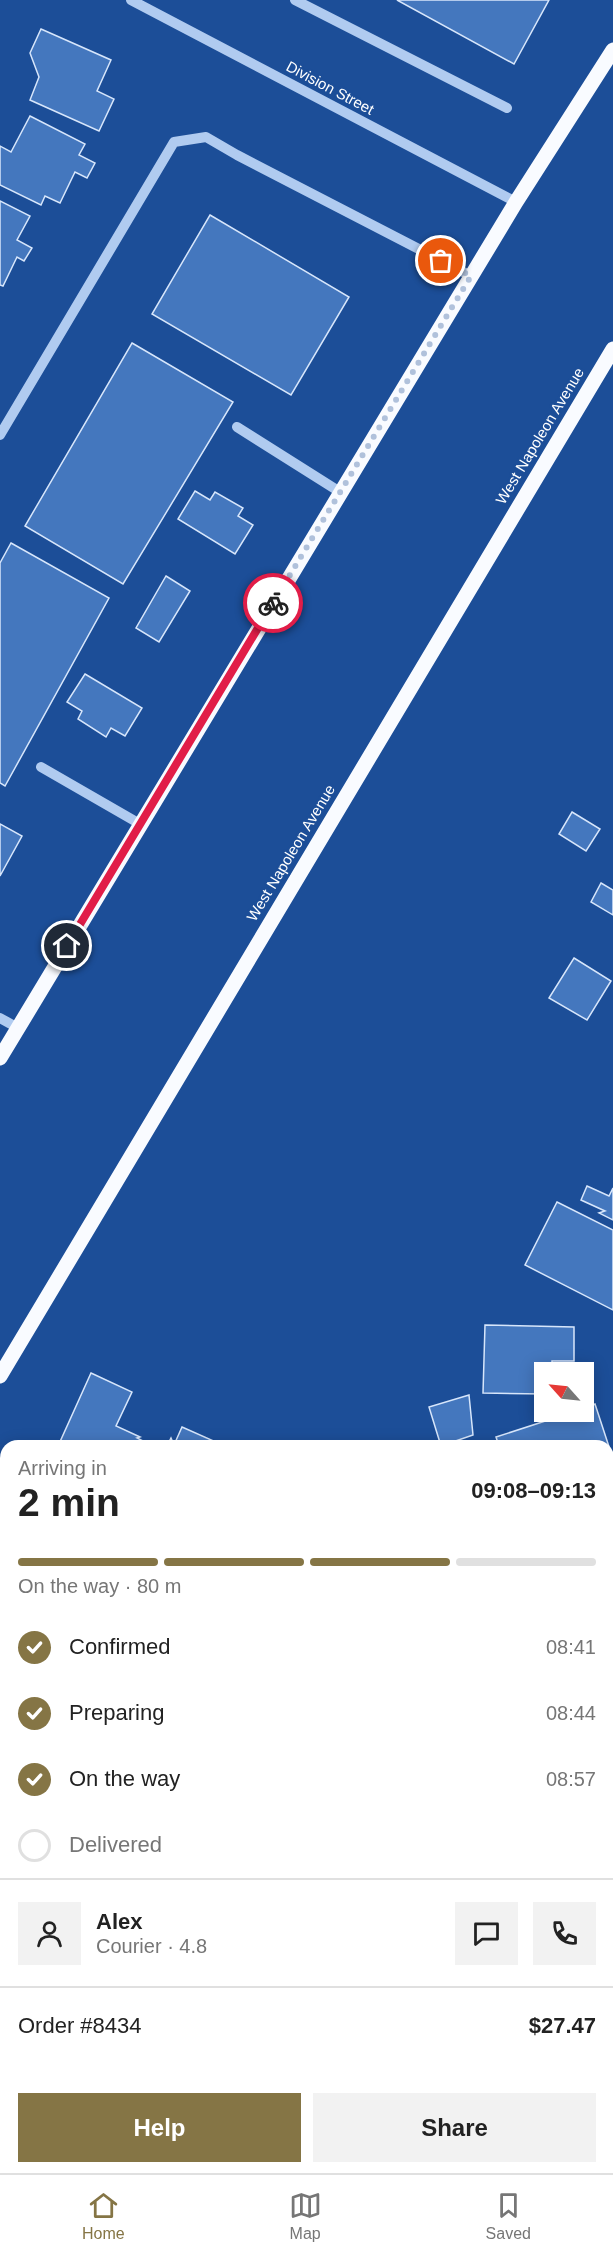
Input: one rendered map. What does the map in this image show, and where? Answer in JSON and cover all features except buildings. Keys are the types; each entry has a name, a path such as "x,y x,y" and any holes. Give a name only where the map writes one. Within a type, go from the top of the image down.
{"main road":[{"path":"0,1058 516,202 613,50"},
{"name":"West Napoleon Avenue","path":"0,1376 613,349"}],"street":[{"name":"Division Street","path":"131,0 516,202"},
{"path":"295,0 507,108"},
{"path":"0,435 174,142 206,137 471,276"},
{"path":"237,427 340,492"},
{"path":"41,767 140,824"},
{"path":"0,1018 18,1028"}],"way so far":[{"path":"273,603 471,276 441,261"}],"route":[{"path":"67,946 273,603"}]}
